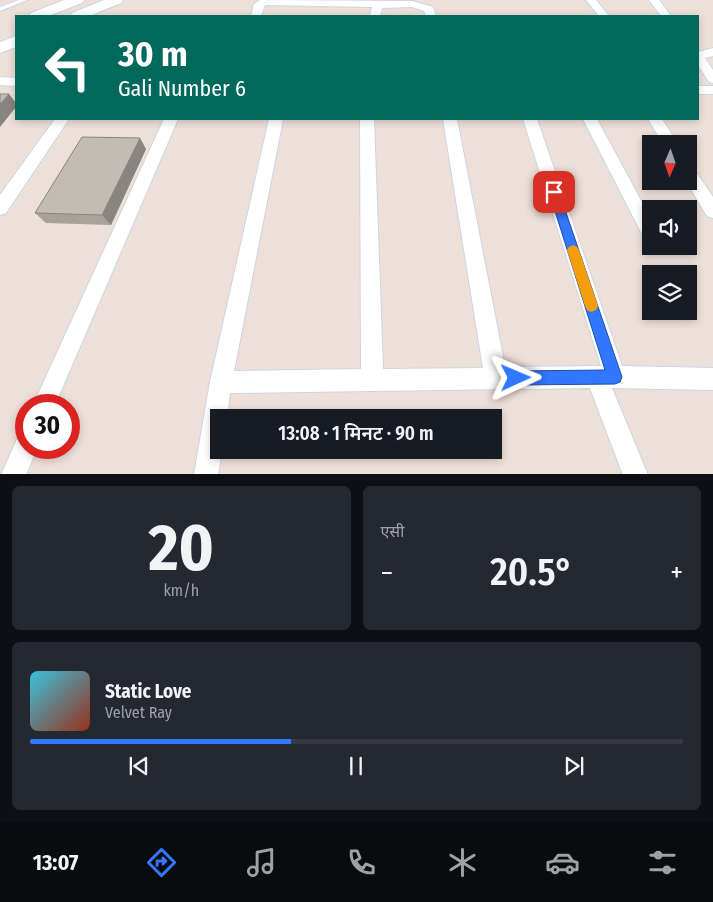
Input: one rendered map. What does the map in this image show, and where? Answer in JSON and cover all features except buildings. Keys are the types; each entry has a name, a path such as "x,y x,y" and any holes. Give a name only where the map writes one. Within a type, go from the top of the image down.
{"main road":[{"path":"39,15 77,0"},
{"path":"79,15 116,0"},
{"path":"0,48 15,41"}],"street":[{"path":"591,0 603,15"},
{"path":"654,0 665,15"},
{"path":"256,15 258,6 264,2 316,2 422,5 429,9 430,15"},
{"path":"314,15 316,2"},
{"path":"375,15 377,6 383,4"},
{"path":"699,56 713,52"},
{"path":"699,58 713,79"},
{"path":"0,81 15,82"},
{"path":"0,86 15,87"},
{"path":"699,90 713,90"},
{"path":"0,208 61,120"},
{"path":"49,394 171,120"},
{"path":"206,474 221,382 276,120"},
{"path":"366,120 372,380"},
{"path":"450,120 496,378"},
{"path":"530,120 605,377 636,474"},
{"path":"591,120 642,217"},
{"path":"656,120 665,135"},
{"path":"698,187 713,211"},
{"path":"221,382 605,377 713,379"},
{"path":"13,474 20,459"}],"lane":[{"path":"0,9 24,0"}],"slow traffic":[{"path":"573,250 591,306"}],"route":[{"path":"516,378 615,377 554,192"}]}
